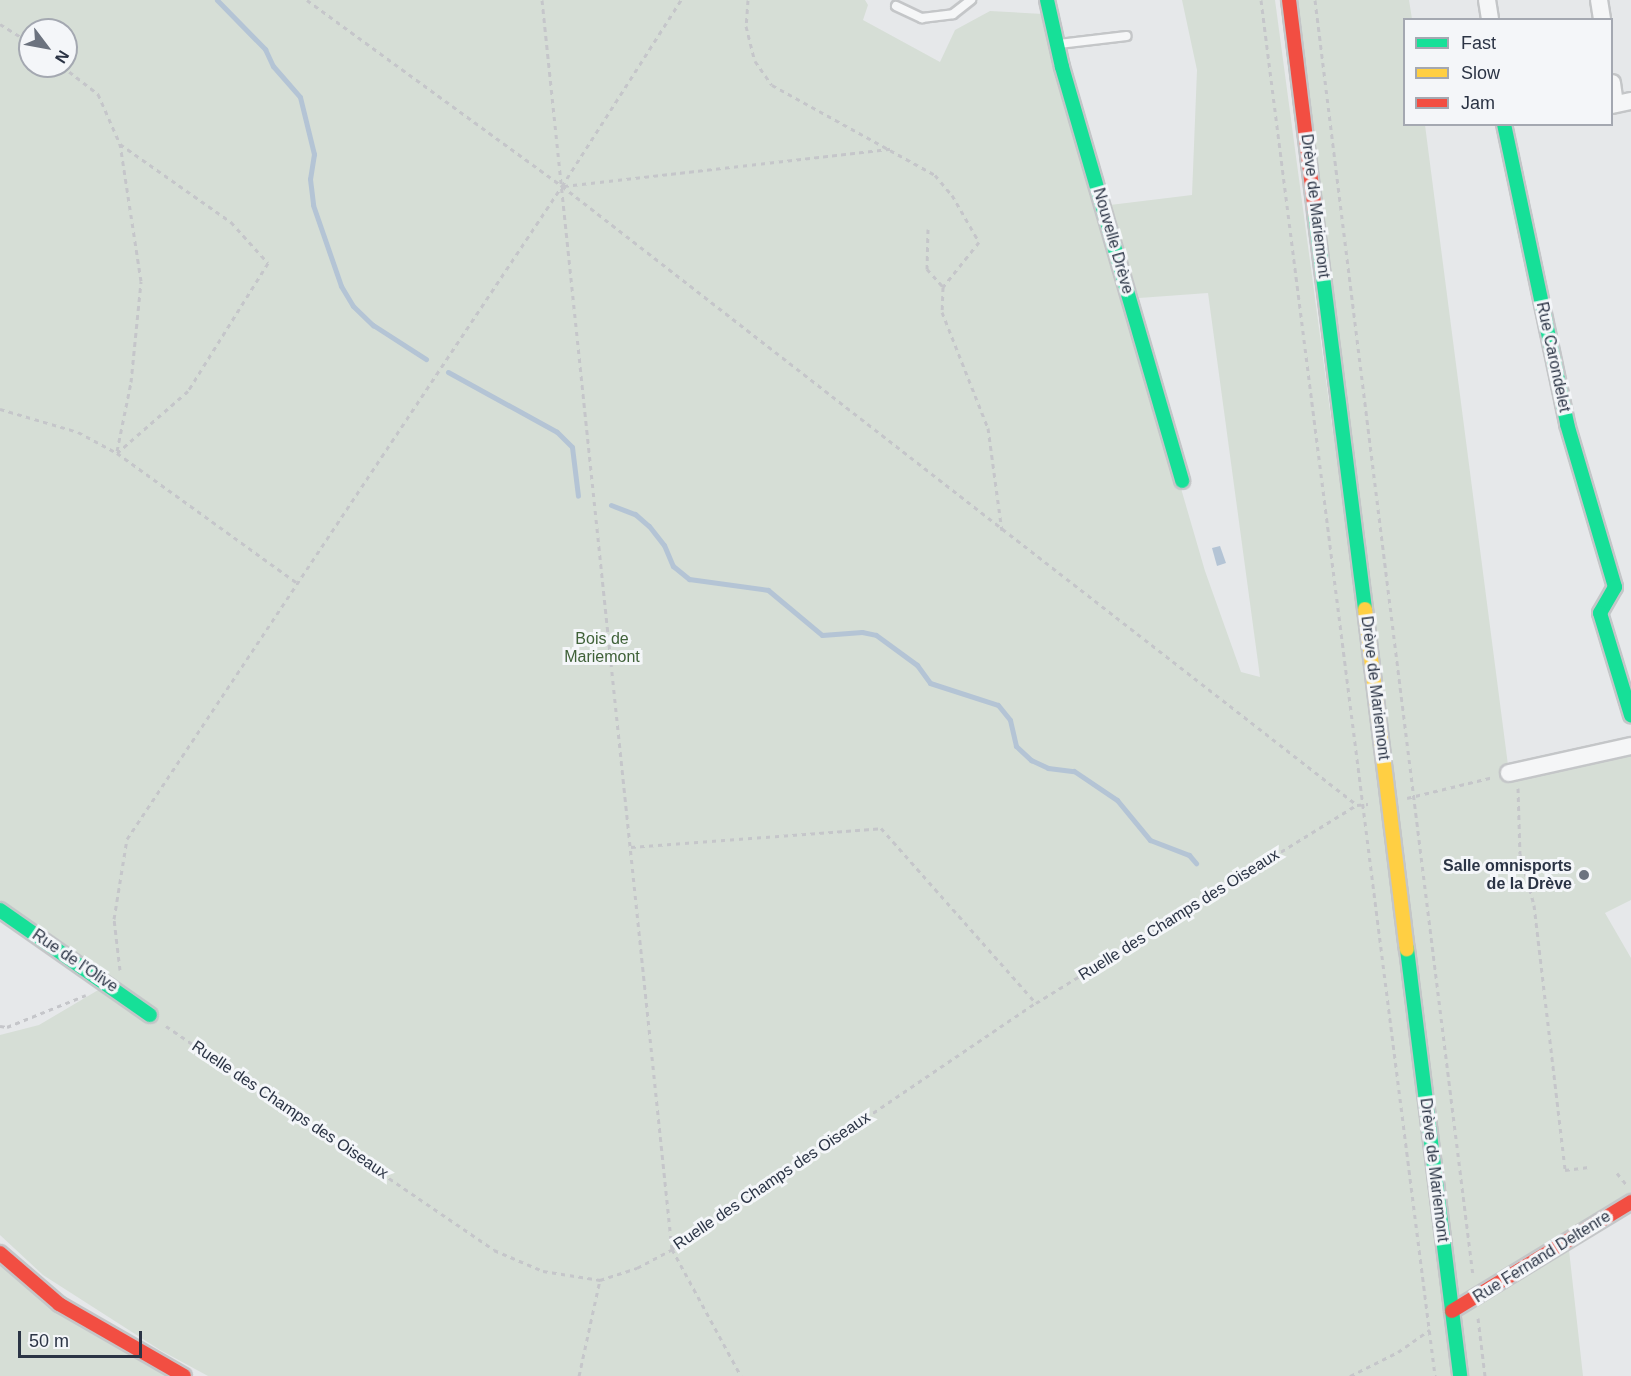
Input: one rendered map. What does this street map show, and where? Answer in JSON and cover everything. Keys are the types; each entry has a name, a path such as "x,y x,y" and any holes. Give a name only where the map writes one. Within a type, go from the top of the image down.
{"street":[{"name":"Nouvelle Drève","path":"1047,0 1057,45 1182,481"},
{"name":"Drève de Mariemont","path":"1289,0 1460,1376"},
{"path":"1487,0 1490,18"},
{"path":"1599,0 1602,18"},
{"path":"1613,88 1619,104"},
{"name":"Rue Carondelet","path":"1504,126 1567,424 1616,587 1600,613 1631,715"},
{"path":"1513,772 1631,746"},
{"name":"Rue de l'Olive","path":"0,910 150,1015"},
{"name":"Rue Fernand Deltenre","path":"1452,1311 1631,1202"},
{"path":"0,1253 59,1304 184,1376"}],"lane":[{"path":"896,6 922,18 953,14 971,0"},
{"path":"1057,45 1127,36"}],"path":[{"path":"307,0 562,186 1002,531 1357,805"},
{"path":"542,0 672,1249 741,1376"},
{"path":"123,994 114,919 127,839 296,582 562,186 681,0"},
{"path":"748,0 746,26 755,61 772,85 891,149 935,176 952,195 979,243 943,287 942,312 988,428 1002,531"},
{"path":"1261,0 1436,1376"},
{"path":"1315,0 1485,1376"},
{"path":"0,24 18,35"},
{"path":"77,78 98,94 120,144 141,281 131,382 117,453"},
{"path":"117,453 188,391 268,263 231,222 120,144"},
{"path":"562,186 891,149"},
{"path":"928,229 927,269 943,287"},
{"path":"0,409 78,432 117,453 296,582"},
{"path":"1513,772 1520,854 1534,904 1565,1170 1591,1167"},
{"name":"Ruelle des Champs des Oiseaux","path":"150,1015 494,1250 543,1271 600,1280 637,1268 672,1249 1036,1004 1357,805 1389,802 1513,772"},
{"path":"631,848 881,828 1036,1004"},
{"path":"0,1026 7,1027 110,986"},
{"path":"1617,1173 1631,1190"},
{"path":"579,1376 600,1280"},
{"path":"1350,1376 1398,1352 1430,1330"}],"green space":[{"name":"Bois de Mariemont","path":"0,0 865,0 868,5 863,20 940,62 955,30 990,11 1043,14 1205,571 1241,672 1260,677 1208,293 1139,298 1110,205 1192,195 1197,70 1182,0 1275,0 1334,440 1289,0 1409,0 1412,18 1403,18 1403,126 1425,126 1509,773 1631,746 1631,900 1605,913 1631,958 1631,1202 1568,1241 1583,1376 208,1376 160,1350 43,1275 0,1235 0,1035 39,1025 105,986 0,915"},
{"path":"0,1261 172,1376 0,1376"}],"water":[{"path":"1220,546 1226,563 1217,566 1212,548"}],"waterway":[{"path":"217,0 265,49 273,66 300,97 314,154 310,179 313,205 341,286 353,306 373,325 426,359"},
{"path":"448,372 557,432 572,447 578,496"},
{"path":"611,505 635,514 649,526 664,545 673,566 689,579 768,590 822,635 862,632 876,635 917,665 930,683 998,705 1010,720 1016,746 1031,760 1048,768 1074,771 1117,800 1150,840 1189,855 1196,863"}],"traffic: fast":[{"path":"1047,0 1062,67 1182,481"},
{"path":"1504,126 1567,424 1615,587 1600,613 1631,715"},
{"path":"1315,213 1365,609"},
{"path":"0,910 150,1015"},
{"path":"1407,949 1460,1376"}],"traffic: slow":[{"path":"1365,609 1407,949"}],"traffic: jam":[{"path":"1289,0 1315,213"},
{"path":"1452,1311 1631,1202"},
{"path":"0,1253 59,1304 184,1376"}],"place":[{"name":"Salle omnisports de la Drève","path":"1584,875"}]}
